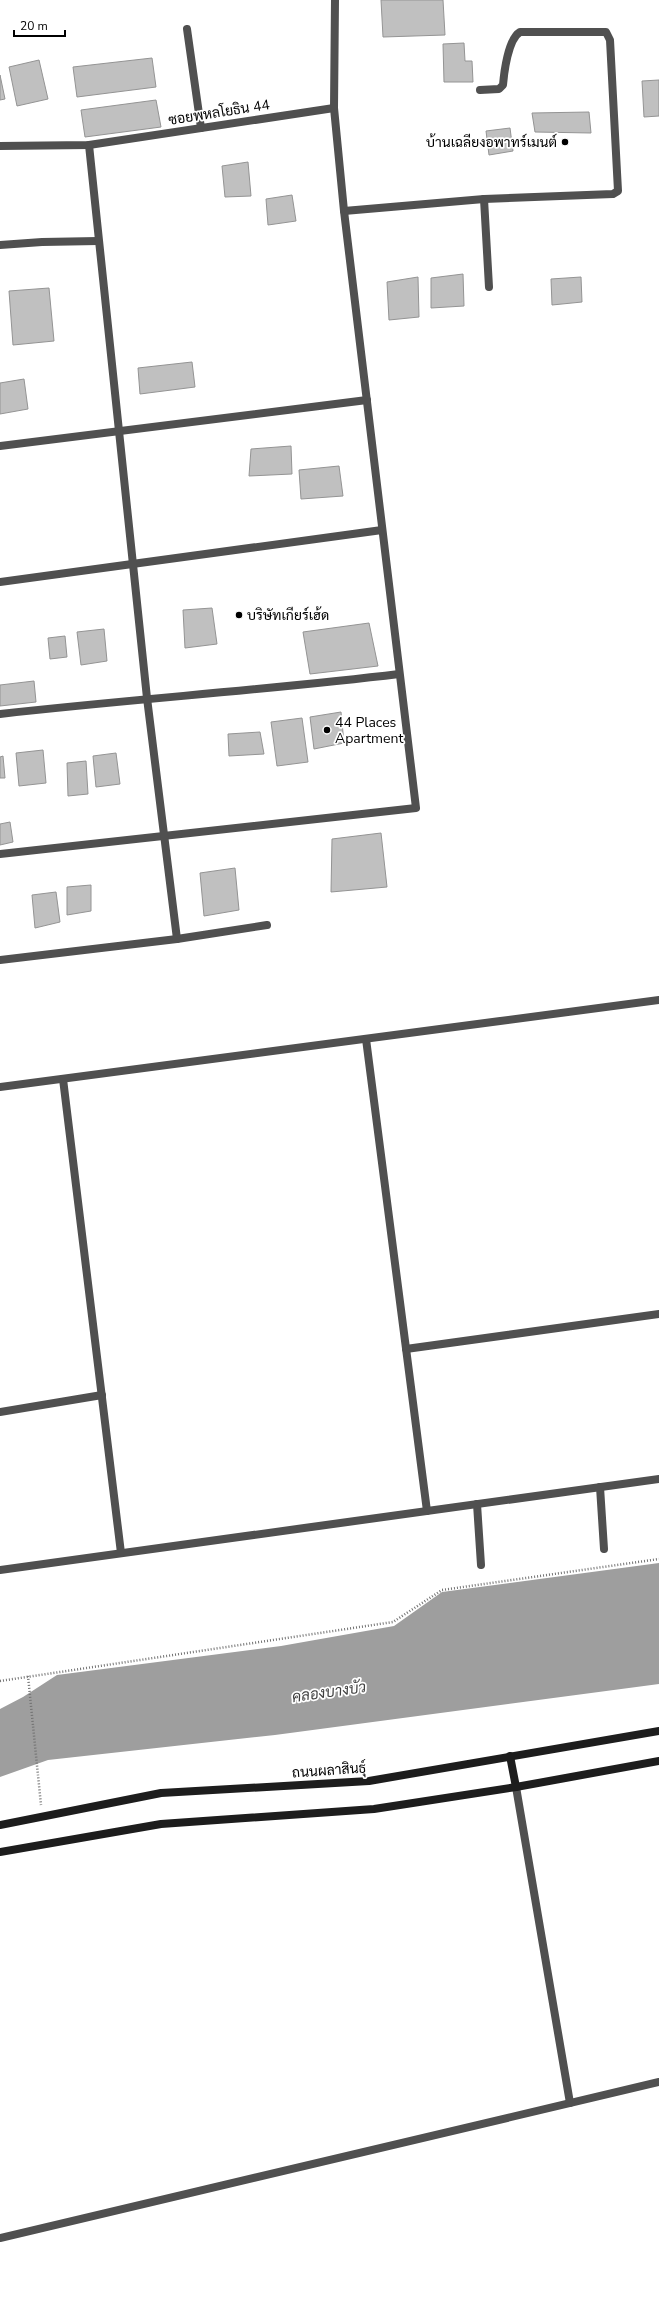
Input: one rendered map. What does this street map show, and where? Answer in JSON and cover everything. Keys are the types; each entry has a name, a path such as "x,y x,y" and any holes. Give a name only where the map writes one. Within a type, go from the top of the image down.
{"main road":[{"name":"ถนนผลาสินธุ์","path":"0,1825 161,1793 370,1781 659,1731"},
{"path":"510,1756 516,1787"},
{"path":"0,1852 161,1824 374,1809 516,1787 659,1761"}],"street":[{"path":"0,854 416,808 344,211 334,108 335,0"},
{"path":"187,29 201,128"},
{"path":"344,211 484,199 613,194 618,191 609,37 603,31 520,32 515,36 505,63 503,85 499,89 480,90"},
{"name":"ซอยพหลโยธิน 44","path":"0,146 89,145 334,108"},
{"path":"89,145 98,242 121,431 162,835 177,939"},
{"path":"484,199 489,287"},
{"path":"0,245 42,242 98,242"},
{"path":"0,446 367,400"},
{"path":"0,582 382,530"},
{"path":"0,714 147,698 282,688 400,674"},
{"path":"0,960 177,939 267,926"},
{"path":"0,1087 659,1000"},
{"path":"366,1039 427,1511"},
{"path":"63,1079 121,1553"},
{"path":"406,1349 659,1314"},
{"path":"0,1412 102,1395"},
{"path":"0,1570 659,1480"},
{"path":"600,1487 604,1549"},
{"path":"477,1504 481,1564"},
{"path":"516,1787 570,2103"},
{"path":"0,2238 659,2082"}],"path":[{"path":"0,1681 393,1622 442,1590 659,1559"},
{"path":"28,1676 42,1816"}],"water":[{"name":"คลองบางบัว","path":"659,1563 659,1684 275,1735 48,1760 0,1777 0,1709 23,1697 57,1675 281,1646 394,1626 442,1592"}],"building":[{"path":"381,0 443,0 445,35 383,37"},
{"path":"464,43 465,61 472,61 473,82 444,82 443,44"},
{"path":"152,58 156,87 77,97 73,67"},
{"path":"39,60 48,99 17,106 9,67"},
{"path":"0,75 5,99 0,100"},
{"path":"659,80 659,116 644,117 642,81"},
{"path":"156,100 161,127 85,137 81,110"},
{"path":"589,112 591,133 535,132 532,113"},
{"path":"510,128 513,151 489,155 486,131"},
{"path":"248,162 251,196 225,197 222,166"},
{"path":"292,195 296,221 268,225 266,199"},
{"path":"463,274 464,306 431,308 431,278"},
{"path":"418,277 419,317 389,320 387,282"},
{"path":"581,277 582,302 552,305 551,279"},
{"path":"49,288 54,341 13,345 9,291"},
{"path":"192,362 195,387 140,394 138,368"},
{"path":"24,379 28,409 0,414 0,383"},
{"path":"291,446 292,474 249,476 251,449"},
{"path":"339,466 343,496 301,499 299,470"},
{"path":"212,608 217,644 185,648 183,610"},
{"path":"369,623 378,666 310,674 303,632"},
{"path":"104,629 107,661 81,665 77,632"},
{"path":"65,636 67,657 50,659 48,638"},
{"path":"34,681 36,702 0,706 0,685"},
{"name":"44 Places Apartment","path":"341,712 344,743 314,749 310,717"},
{"path":"302,718 308,762 277,766 271,722"},
{"path":"260,732 264,754 229,756 228,734"},
{"path":"43,750 46,783 19,786 16,753"},
{"path":"116,753 120,784 96,787 93,756"},
{"path":"3,756 5,778 0,778 0,757"},
{"path":"86,761 88,794 68,796 67,763"},
{"path":"10,822 13,842 0,845 0,824"},
{"path":"381,833 387,887 331,892 332,839"},
{"path":"235,868 239,910 204,916 200,873"},
{"path":"91,885 91,911 67,915 67,887"},
{"path":"56,892 60,922 35,928 32,895"}],"place":[{"name":"บ้านเฉลียงอพาทร์เมนต์","path":"565,142"},
{"name":"บริษัทเกียร์เฮ้ด","path":"239,615"},
{"name":"44 Places Apartment","path":"327,730"}]}
